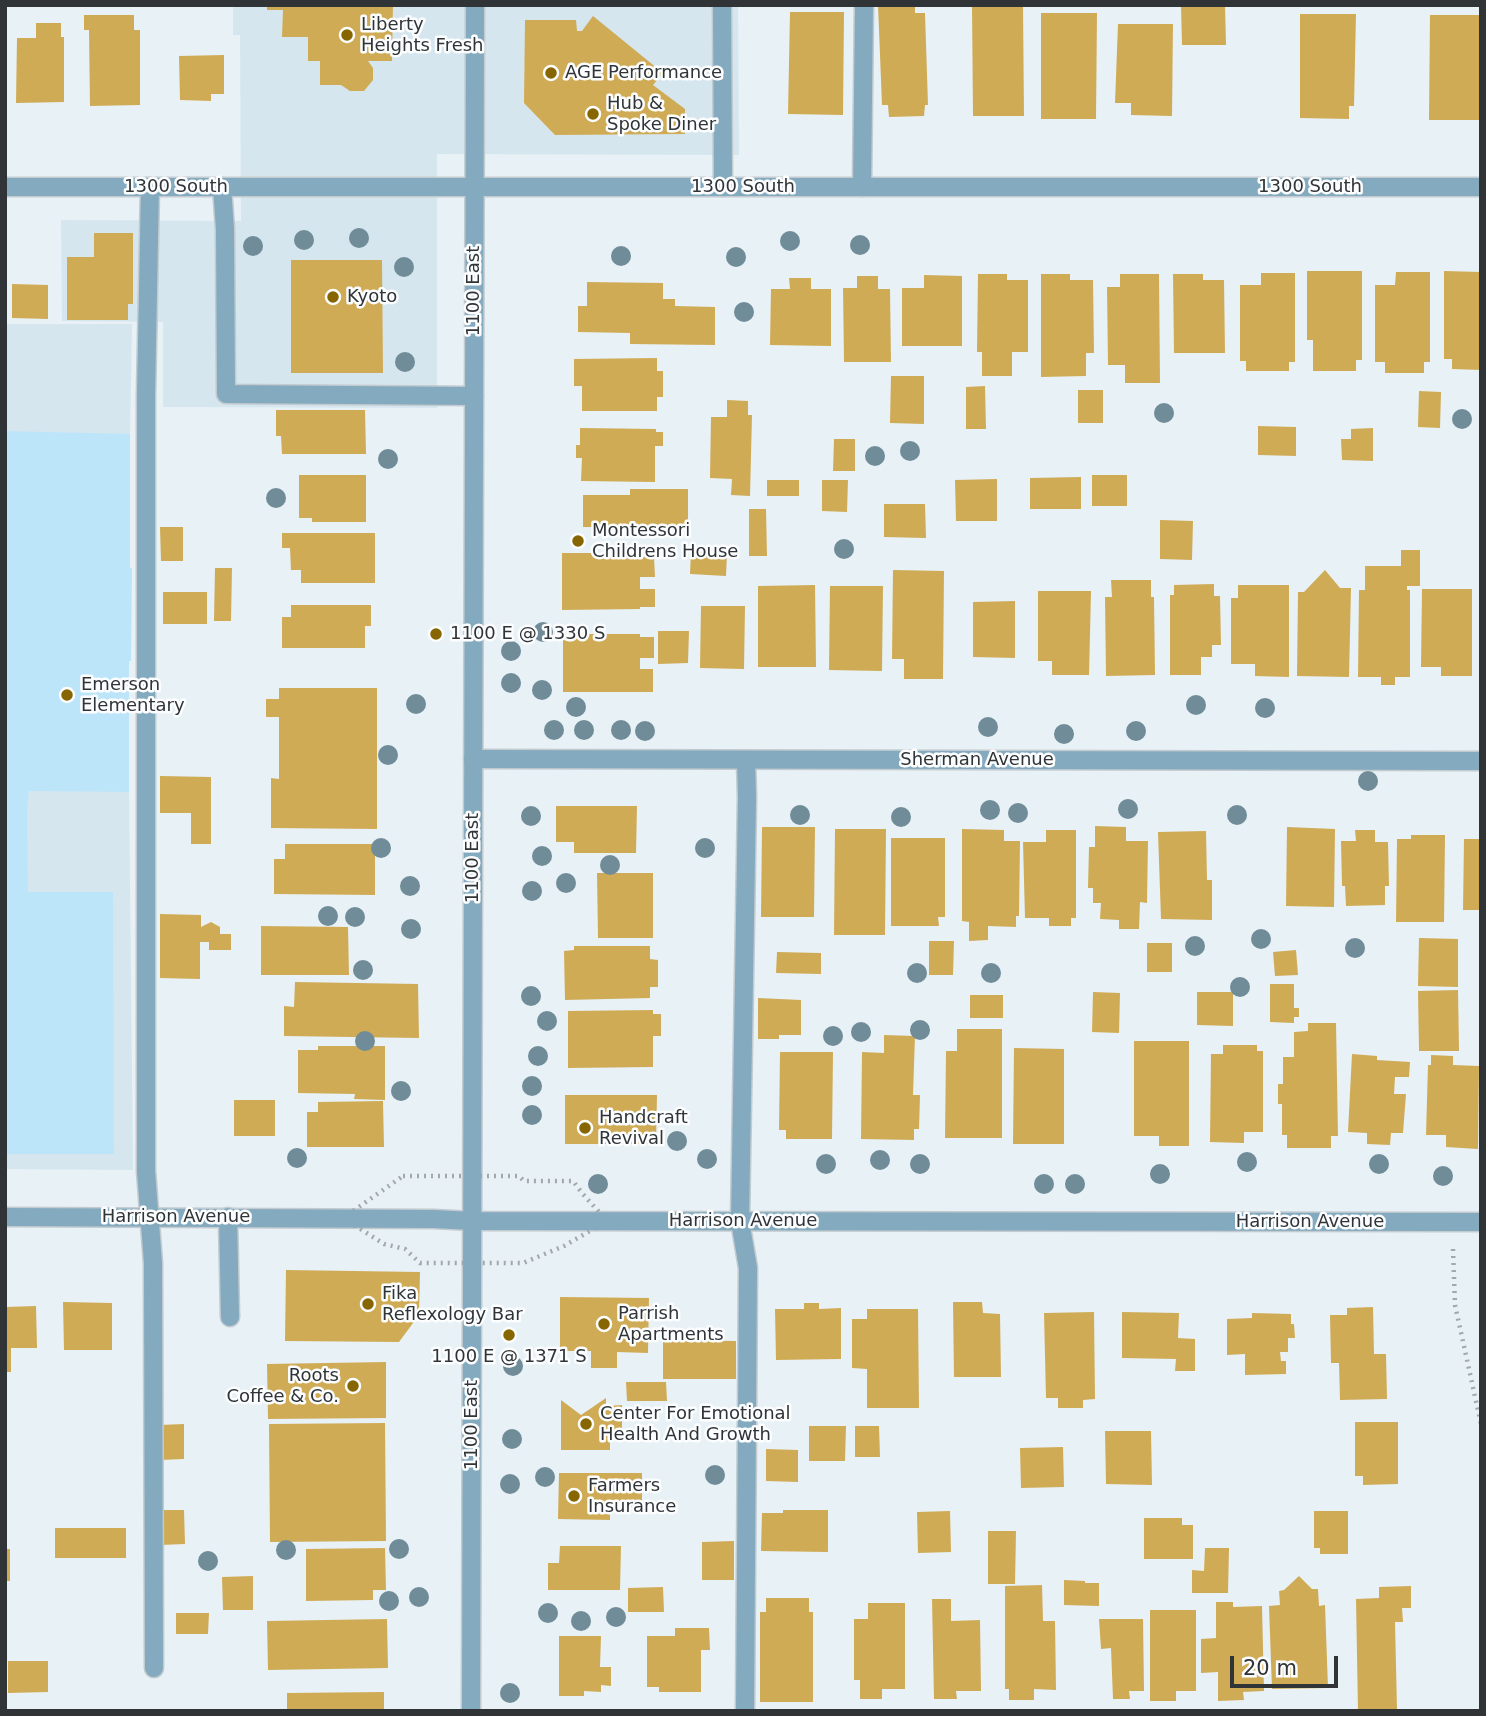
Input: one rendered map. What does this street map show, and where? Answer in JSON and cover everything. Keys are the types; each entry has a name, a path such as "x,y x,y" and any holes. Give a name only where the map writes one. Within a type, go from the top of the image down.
{"street":[{"name":"1100 East","path":"471,1711 475,5"},
{"path":"722,5 723,187"},
{"path":"862,187 864,5"},
{"name":"1300 South","path":"5,187 1481,187"},
{"path":"150,187 146,395 146,1171 153,1263 154,1668"},
{"path":"222,187 225,229 226,394 474,396"},
{"name":"Sherman Avenue","path":"473,759 1481,761"},
{"path":"745,1711 748,1268 740,1221 746,760"},
{"name":"Harrison Avenue","path":"5,1217 472,1221 1481,1222"},
{"path":"228,1217 230,1317"}],"path":[{"path":"420,1176 431,1176"},
{"path":"509,1176 519,1176 524,1181 573,1181"},
{"path":"1453,1261 1455,1306 1481,1424"},
{"path":"510,1262 523,1263"},
{"path":"420,1263 432,1263"}],"shaded area":[{"path":"233,5 738,5 739,155 437,154 437,408 163,407 163,322 62,321 61,220 241,221 240,35 233,35"},
{"name":"Emerson Elementary","path":"5,324 132,324 127,599 133,1170 5,1169"},
{"name":"Emerson Elementary","path":"5,431 130,434 132,568 129,792 29,791 27,808 28,892 113,892 114,1154 5,1154"}],"building":[{"path":"267,5 393,5 392,61 368,61 373,68 373,80 364,91 350,91 341,85 320,85 320,61 308,61 308,37 282,37 283,10 267,10"},
{"path":"878,5 915,5 915,13 925,13 928,105 925,105 924,116 889,117 888,105 882,105"},
{"path":"1023,5 1024,116 973,116 972,6"},
{"path":"1181,5 1225,5 1226,45 1182,45"},
{"path":"790,12 844,12 843,115 788,114"},
{"path":"1041,13 1097,13 1096,119 1041,119"},
{"path":"1300,14 1356,14 1354,106 1349,106 1349,119 1300,118"},
{"path":"84,15 134,15 134,30 140,30 140,105 90,106 89,30 84,30"},
{"path":"1430,15 1481,15 1481,120 1429,120"},
{"path":"593,16 663,73 653,85 685,109 685,134 555,135 524,103 525,20 576,20 577,31 582,31"},
{"path":"36,23 61,23 61,37 64,37 64,102 16,103 17,38 36,38"},
{"path":"1118,24 1173,24 1172,116 1131,115 1131,103 1115,103"},
{"path":"224,55 224,94 211,94 211,101 180,100 179,56"},
{"path":"94,233 133,233 133,304 128,304 128,320 67,320 67,257 94,257"},
{"path":"291,260 382,260 383,373 291,373"},
{"path":"1307,271 1362,271 1362,360 1356,360 1356,371 1313,371 1313,340 1307,340"},
{"path":"1444,271 1481,272 1481,370 1452,369 1452,359 1444,359"},
{"path":"1396,272 1430,272 1430,362 1424,362 1424,373 1385,373 1385,362 1375,362 1375,285 1395,285"},
{"path":"1261,273 1295,273 1295,362 1289,362 1289,371 1246,371 1246,361 1240,361 1240,285 1261,285"},
{"path":"978,274 1007,274 1007,280 1028,280 1028,352 1012,352 1012,376 982,376 982,352 977,352"},
{"path":"1041,274 1070,274 1070,280 1093,280 1094,353 1086,353 1086,376 1041,377"},
{"path":"1120,274 1159,274 1160,383 1125,383 1125,365 1108,365 1107,287 1120,287"},
{"path":"1173,274 1203,274 1203,280 1224,280 1225,353 1174,353"},
{"path":"924,275 962,276 962,346 902,346 902,288 924,288"},
{"path":"857,276 878,276 878,289 890,289 891,362 844,362 843,288 857,288"},
{"path":"789,278 811,278 811,289 831,289 831,346 770,345 771,289 790,289"},
{"path":"587,282 663,283 663,299 675,299 675,306 715,307 715,345 630,344 630,333 578,332 578,306 587,306"},
{"path":"12,284 48,285 48,319 12,318"},
{"path":"657,358 657,371 663,371 663,397 657,397 657,411 582,411 582,386 574,386 574,359"},
{"path":"891,376 924,376 924,424 890,423"},
{"path":"985,386 986,429 966,429 966,387"},
{"path":"1078,390 1103,390 1103,423 1078,423"},
{"path":"1419,391 1441,392 1440,428 1418,427"},
{"path":"727,400 748,401 748,415 752,415 750,496 731,495 732,479 710,478 711,417 727,417"},
{"path":"276,410 365,410 366,454 282,454 281,436 276,436"},
{"path":"1258,426 1296,427 1296,456 1258,455"},
{"path":"580,428 656,429 656,432 663,432 663,446 655,446 655,482 581,481 582,458 576,458 576,445 580,445"},
{"path":"1373,428 1373,461 1342,460 1341,439 1351,439 1351,429"},
{"path":"834,439 855,439 855,471 833,471"},
{"path":"299,475 366,475 366,522 312,522 312,518 299,518"},
{"path":"1092,475 1127,475 1127,506 1092,506"},
{"path":"1081,477 1081,509 1030,509 1030,478"},
{"path":"997,479 997,521 956,521 955,480"},
{"path":"767,480 799,480 799,496 767,496"},
{"path":"822,480 848,480 847,512 822,511"},
{"path":"630,489 688,489 688,528 583,527 583,495 630,495"},
{"path":"884,504 925,504 926,538 884,537"},
{"path":"749,509 766,509 767,556 749,556"},
{"path":"1160,520 1193,521 1192,560 1160,559"},
{"path":"160,527 183,527 183,561 161,561"},
{"path":"282,533 375,533 375,583 301,583 301,570 291,570 290,548 282,548"},
{"path":"1401,550 1420,550 1420,586 1407,586 1407,590 1410,590 1410,677 1395,677 1395,685 1381,685 1381,677 1358,677 1359,590 1365,590 1365,566 1401,566"},
{"path":"691,551 727,553 726,576 690,574"},
{"path":"562,553 639,553 639,557 654,557 655,577 640,577 640,589 655,589 655,607 562,610"},
{"path":"215,568 232,568 231,621 214,621"},
{"path":"893,570 944,571 943,679 904,679 904,659 892,659"},
{"path":"1325,570 1340,588 1351,588 1349,677 1297,676 1298,592 1304,592"},
{"path":"1111,580 1151,580 1151,597 1154,597 1155,675 1106,676 1105,597 1112,597"},
{"path":"1214,584 1214,596 1220,596 1221,645 1212,645 1212,657 1201,657 1201,675 1170,675 1170,595 1174,595 1174,585"},
{"path":"815,585 816,667 758,667 758,586"},
{"path":"1238,585 1289,585 1289,677 1255,676 1255,664 1231,664 1231,598 1238,598"},
{"path":"830,586 883,586 882,671 829,670"},
{"path":"1422,589 1472,589 1472,676 1441,676 1441,667 1421,667"},
{"path":"1038,591 1091,591 1089,675 1052,675 1052,661 1038,661"},
{"path":"163,592 207,592 207,624 163,624"},
{"path":"1015,601 1015,658 973,657 973,602"},
{"path":"291,605 371,605 371,626 365,626 365,648 282,648 282,617 291,617"},
{"path":"701,606 745,606 744,669 700,668"},
{"path":"658,631 689,631 688,663 658,664"},
{"path":"563,634 640,634 640,637 654,637 654,658 640,658 640,669 653,669 653,692 563,692"},
{"path":"279,688 377,688 377,829 271,828 271,778 279,779 279,717 266,717 266,699 279,699"},
{"path":"160,776 211,777 211,844 191,844 191,813 160,813"},
{"path":"556,806 637,806 636,853 574,853 574,842 556,842"},
{"path":"1095,826 1126,827 1126,841 1148,841 1147,903 1140,902 1139,929 1119,929 1119,920 1100,919 1101,903 1093,903 1093,888 1088,888 1089,847 1095,847"},
{"path":"762,827 815,827 814,917 761,917"},
{"path":"1287,827 1335,829 1334,907 1286,906"},
{"path":"835,829 886,829 885,935 834,935"},
{"path":"962,829 1004,830 1004,841 1020,841 1019,916 1016,916 1016,927 988,926 988,940 969,941 969,922 962,921"},
{"path":"1046,830 1076,830 1076,918 1071,918 1071,926 1049,926 1049,918 1025,918 1023,842 1046,842"},
{"path":"1355,830 1375,830 1375,842 1388,842 1389,886 1385,886 1385,905 1346,906 1345,886 1342,886 1341,841 1356,841"},
{"path":"1206,831 1207,880 1212,880 1212,920 1161,919 1158,832"},
{"path":"1411,835 1445,835 1444,922 1396,922 1397,839 1411,839"},
{"path":"891,838 945,838 945,917 938,917 939,926 891,926"},
{"path":"1464,839 1481,839 1481,910 1463,910"},
{"path":"285,844 375,844 375,895 274,894 274,859 285,859"},
{"path":"597,873 653,873 653,938 598,938"},
{"path":"160,914 201,915 201,927 211,922 220,927 220,934 231,934 231,950 209,950 209,942 200,942 200,979 160,978"},
{"path":"261,926 348,927 349,975 261,975"},
{"path":"1419,938 1458,939 1458,987 1418,986"},
{"path":"929,941 954,941 953,975 929,975"},
{"path":"1147,943 1172,943 1172,972 1147,972"},
{"path":"574,946 650,946 650,959 658,960 658,987 650,987 650,998 565,1000 564,951 574,950"},
{"path":"1296,950 1298,975 1275,976 1273,952"},
{"path":"777,952 821,953 821,974 776,973"},
{"path":"295,982 418,984 419,1038 284,1036 284,1006 294,1007"},
{"path":"1270,984 1294,984 1294,1008 1299,1008 1299,1017 1294,1017 1294,1023 1270,1022"},
{"path":"1458,990 1459,1051 1419,1051 1418,991"},
{"path":"1093,992 1120,993 1119,1033 1092,1032"},
{"path":"1197,992 1233,992 1233,1026 1197,1025"},
{"path":"970,995 1003,995 1003,1018 970,1018"},
{"path":"758,998 801,1000 801,1035 758,1039"},
{"path":"653,1010 653,1014 661,1014 661,1036 653,1036 653,1067 568,1068 568,1011"},
{"path":"1308,1023 1336,1023 1338,1136 1331,1136 1331,1148 1287,1148 1287,1135 1282,1135 1282,1104 1278,1104 1278,1084 1283,1084 1283,1057 1294,1057 1294,1032 1308,1031"},
{"path":"957,1029 1002,1029 1002,1138 945,1138 946,1051 957,1051"},
{"path":"884,1035 915,1036 913,1095 920,1095 919,1129 914,1129 914,1140 861,1139 862,1052 884,1053"},
{"path":"1134,1041 1189,1041 1189,1146 1159,1146 1159,1136 1134,1136"},
{"path":"1223,1045 1257,1045 1257,1051 1263,1051 1263,1132 1244,1132 1244,1143 1210,1142 1211,1054 1223,1054"},
{"path":"318,1046 385,1046 385,1100 354,1099 355,1094 298,1093 298,1050 318,1050"},
{"path":"1014,1048 1064,1049 1064,1144 1013,1144"},
{"path":"780,1052 833,1052 832,1139 786,1139 786,1130 779,1130"},
{"path":"1352,1054 1377,1056 1377,1060 1410,1062 1409,1077 1395,1077 1394,1094 1406,1094 1403,1133 1391,1133 1390,1145 1367,1144 1367,1133 1348,1132"},
{"path":"1431,1055 1453,1056 1453,1065 1479,1066 1478,1149 1446,1147 1446,1135 1426,1135 1428,1065 1431,1065"},
{"path":"565,1095 657,1095 656,1144 565,1144"},
{"path":"234,1100 275,1100 275,1136 234,1136"},
{"path":"383,1101 384,1147 307,1147 307,1112 318,1112 318,1102"},
{"path":"286,1270 420,1272 419,1315 399,1342 285,1341"},
{"name":"Parrish Apartments","path":"560,1297 649,1298 648,1353 617,1352 617,1368 591,1368 591,1351 560,1351"},
{"path":"63,1302 112,1303 112,1350 64,1350"},
{"path":"953,1302 982,1302 983,1313 1000,1314 1001,1377 954,1377"},
{"path":"804,1303 819,1303 819,1309 841,1308 841,1359 776,1360 775,1309 804,1309"},
{"path":"36,1306 37,1348 11,1348 11,1372 5,1372 5,1307"},
{"path":"1373,1307 1374,1354 1386,1354 1387,1399 1340,1400 1339,1363 1331,1363 1330,1315 1347,1315 1347,1308"},
{"path":"867,1309 918,1309 919,1408 867,1408 867,1369 852,1368 852,1319 867,1319"},
{"path":"1094,1312 1095,1399 1083,1400 1083,1408 1058,1408 1058,1398 1046,1398 1044,1313"},
{"path":"1122,1312 1179,1313 1178,1338 1195,1339 1195,1371 1175,1371 1176,1359 1122,1358"},
{"path":"1252,1313 1291,1314 1295,1338 1288,1338 1288,1352 1280,1352 1281,1361 1286,1361 1286,1374 1245,1375 1245,1354 1227,1355 1227,1319 1252,1318"},
{"path":"663,1340 736,1341 736,1379 663,1379"},
{"path":"386,1362 386,1418 268,1419 267,1364"},
{"path":"626,1382 666,1382 667,1401 627,1401"},
{"path":"606,1398 606,1406 622,1405 622,1431 610,1431 610,1450 561,1450 561,1400 581,1415"},
{"path":"1355,1422 1398,1422 1398,1484 1363,1485 1363,1476 1355,1476"},
{"path":"385,1423 386,1541 270,1542 269,1424"},
{"path":"184,1424 184,1459 160,1460 159,1425"},
{"path":"809,1426 846,1426 845,1461 809,1461"},
{"path":"855,1426 879,1426 880,1457 855,1457"},
{"path":"1105,1431 1151,1431 1152,1485 1106,1484"},
{"path":"1063,1447 1064,1487 1021,1488 1020,1448"},
{"path":"766,1449 798,1450 798,1482 766,1481"},
{"path":"559,1473 642,1473 642,1507 610,1506 610,1520 558,1519"},
{"path":"159,1510 184,1510 185,1544 160,1545"},
{"path":"783,1510 828,1510 828,1552 761,1551 762,1513 783,1513"},
{"path":"950,1511 951,1552 918,1553 917,1512"},
{"path":"1314,1511 1348,1511 1348,1554 1320,1554 1320,1548 1314,1548"},
{"path":"1144,1518 1182,1518 1182,1525 1193,1525 1193,1559 1144,1559"},
{"path":"55,1528 126,1528 126,1558 55,1558"},
{"path":"988,1531 1016,1531 1015,1584 988,1584"},
{"path":"734,1541 734,1580 702,1580 702,1542"},
{"path":"560,1546 621,1546 620,1590 548,1590 548,1563 559,1563"},
{"path":"385,1548 386,1590 373,1590 373,1600 306,1601 306,1549"},
{"path":"1205,1548 1229,1548 1228,1593 1192,1593 1192,1570 1204,1571"},
{"path":"5,1549 10,1549 10,1581 5,1581"},
{"path":"253,1576 253,1610 223,1610 222,1577"},
{"path":"1299,1576 1312,1589 1318,1589 1319,1606 1325,1605 1328,1688 1272,1689 1269,1606 1280,1605 1279,1591 1284,1590"},
{"path":"1064,1580 1099,1583 1099,1606 1064,1605"},
{"path":"1042,1585 1043,1621 1055,1621 1056,1690 1034,1689 1034,1700 1009,1700 1009,1689 1005,1689 1005,1586"},
{"path":"1411,1586 1411,1608 1402,1608 1403,1622 1395,1622 1397,1709 1358,1711 1356,1599 1379,1598 1379,1587"},
{"path":"663,1587 664,1612 628,1612 628,1588"},
{"path":"766,1598 809,1598 809,1612 813,1612 813,1702 760,1702 760,1612 766,1612"},
{"path":"932,1599 951,1599 951,1621 980,1620 981,1691 956,1691 957,1699 934,1699"},
{"path":"1216,1602 1233,1602 1233,1607 1262,1606 1264,1691 1243,1692 1244,1700 1218,1701 1218,1672 1201,1673 1201,1639 1216,1638"},
{"path":"868,1603 905,1603 905,1689 882,1689 882,1699 860,1699 860,1680 854,1680 854,1619 868,1619"},
{"path":"1150,1610 1196,1610 1196,1691 1176,1691 1176,1701 1150,1701"},
{"path":"176,1613 209,1613 208,1634 176,1634"},
{"path":"387,1619 388,1668 268,1670 267,1621"},
{"path":"1099,1619 1143,1619 1144,1691 1129,1691 1130,1699 1113,1699 1111,1648 1101,1649"},
{"path":"675,1628 709,1628 710,1650 701,1650 701,1692 659,1692 659,1687 647,1687 647,1636 675,1636"},
{"path":"559,1636 601,1636 600,1667 611,1667 611,1686 601,1685 601,1692 584,1691 584,1696 559,1696"},
{"path":"8,1661 48,1661 48,1692 8,1693"},
{"path":"384,1692 384,1711 287,1711 287,1693"}],"place":[{"name":"Liberty Heights Fresh","path":"347,35"},
{"name":"AGE Performance","path":"551,73"},
{"name":"Hub & Spoke Diner","path":"593,114"},
{"name":"Kyoto","path":"333,297"},
{"name":"Montessori Childrens House","path":"578,541"},
{"name":"1100 E @ 1330 S","path":"436,634"},
{"name":"Emerson Elementary","path":"67,695"},
{"name":"Handcraft Revival","path":"585,1128"},
{"name":"Fika Reflexology Bar","path":"368,1304"},
{"name":"Parrish Apartments","path":"604,1324"},
{"name":"1100 E @ 1371 S","path":"509,1335"},
{"name":"Roots Coffee & Co.","path":"353,1386"},
{"name":"Center For Emotional Health And Growth","path":"586,1424"},
{"name":"Farmers Insurance","path":"574,1496"}]}
